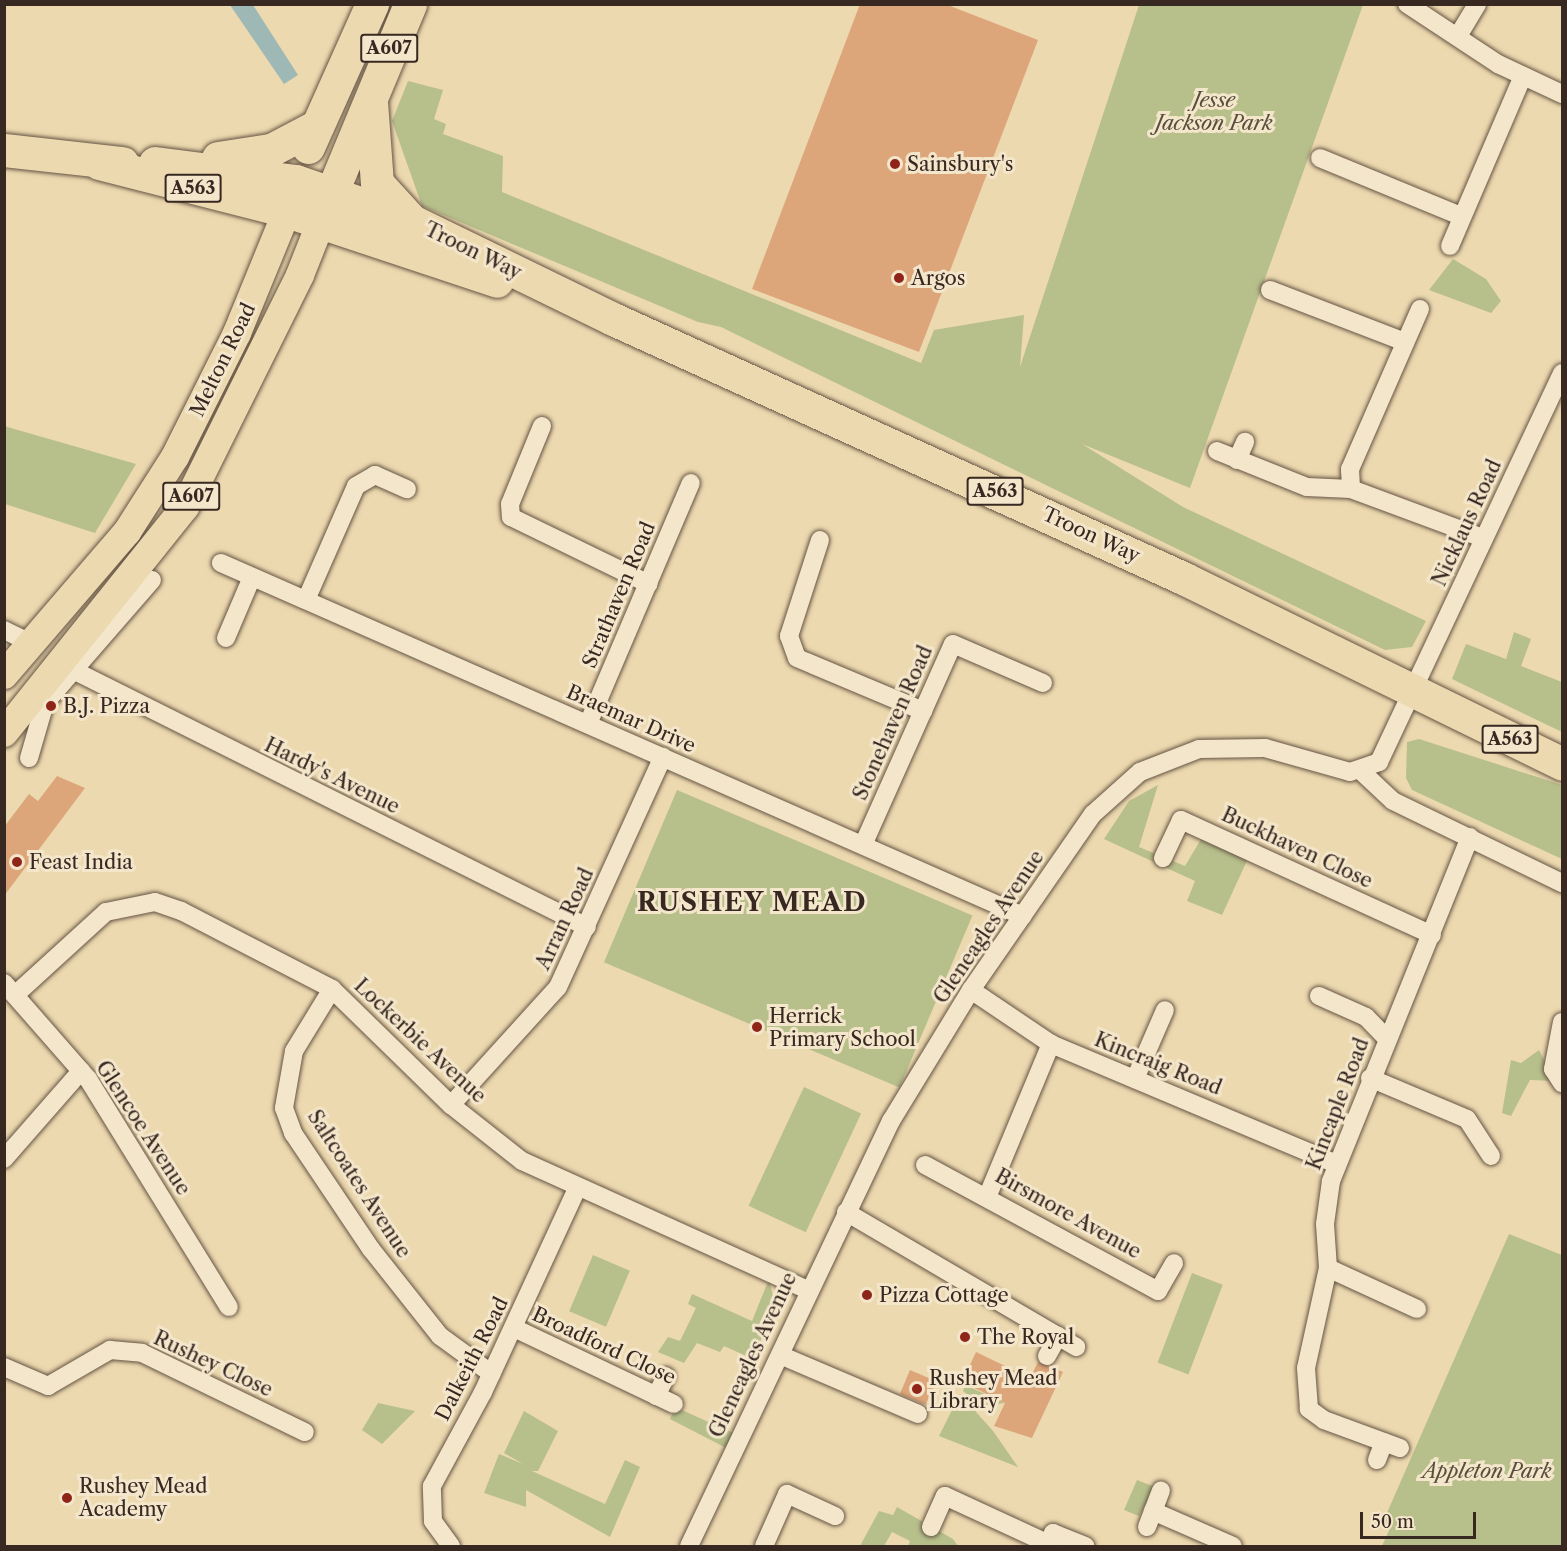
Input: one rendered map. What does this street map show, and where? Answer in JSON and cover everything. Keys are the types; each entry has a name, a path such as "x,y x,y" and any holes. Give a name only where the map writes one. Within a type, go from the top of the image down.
{"highway":[{"name":"Melton Road","path":"292,196 317,126 372,4"},
{"name":"Melton Road","path":"321,222 330,191 410,4"},
{"name":"Melton Road","path":"371,92 377,183 386,200 412,221"},
{"name":"A563","path":"99,163 154,163 256,155 317,126"},
{"name":"A563","path":"4,150 99,163 292,196 330,191"},
{"name":"A563","path":"154,163 292,196 321,222"},
{"name":"Troon Way","path":"330,191 412,221 613,319 1175,574 1415,694 1563,764"},
{"name":"Troon Way","path":"321,222 613,319"}],"main road":[{"name":"Melton Road","path":"4,675 19,637 121,529 197,414 292,196"},
{"name":"Melton Road","path":"4,734 66,667 185,507 220,441 321,222"},
{"path":"121,529 154,549"}],"street":[{"path":"1458,36 1477,4"},
{"path":"1406,9 1458,36 1522,76 1563,94"},
{"path":"1450,246 1522,76"},
{"path":"1320,158 1345,160 1461,216"},
{"path":"1270,290 1405,342"},
{"path":"1351,489 1350,469 1420,309"},
{"name":"Nicklaus Road","path":"1415,694 1483,538 1556,409 1563,373"},
{"path":"542,426 510,504 511,517 649,584"},
{"path":"1237,460 1245,442"},
{"path":"1217,451 1307,487 1351,489 1483,538"},
{"path":"306,600 356,486 375,475 407,489"},
{"name":"Strathaven Road","path":"588,724 691,483"},
{"path":"820,540 789,636 797,658 923,711"},
{"name":"Braemar Drive","path":"221,563 1023,916"},
{"path":"226,638 252,577"},
{"path":"29,758 45,703 66,667 152,580"},
{"path":"4,652 19,637"},
{"name":"Stonehaven Road","path":"863,845 953,644 1042,683"},
{"name":"Hardy's Avenue","path":"66,667 587,927"},
{"path":"1415,694 1385,754 1362,772 1392,801 1563,883"},
{"name":"Gleneagles Avenue","path":"689,1546 780,1355 808,1290 891,1120 971,990 1114,790 1169,759 1199,749 1265,748 1362,772"},
{"name":"Arran Road","path":"451,1105 558,987 663,757"},
{"name":"Buckhaven Close","path":"1163,858 1182,820 1432,935"},
{"name":"Kincaple Road","path":"1377,1460 1392,1445 1324,1420 1309,1408 1306,1368 1328,1268 1325,1224 1337,1164 1370,1078 1432,935 1470,837"},
{"name":"Lockerbie Avenue","path":"10,989 106,912 155,902 332,989 451,1105 522,1161 577,1189 808,1290"},
{"name":"Glencoe Avenue","path":"10,989 81,1071 229,1307"},
{"name":"Saltcoates Avenue","path":"332,989 294,1051 284,1108 292,1133 371,1249 440,1336 492,1374"},
{"name":"Kincraig Road","path":"971,990 1051,1044 1337,1164"},
{"path":"1320,996 1366,1017 1387,1039"},
{"path":"1135,1079 1165,1010"},
{"path":"1563,1022 1553,1069 1563,1083"},
{"path":"988,1195 1051,1044"},
{"path":"4,1159 81,1071"},
{"path":"1370,1078 1467,1119 1491,1156"},
{"name":"Birsmore Avenue","path":"925,1165 988,1195 1158,1291 1174,1263"},
{"name":"Dalkeith Road","path":"452,1546 433,1521 432,1486 492,1374 577,1189"},
{"path":"846,1212 1076,1347"},
{"path":"1328,1268 1417,1309"},
{"name":"Broadford Close","path":"514,1328 674,1404"},
{"path":"1047,1356 1058,1336"},
{"name":"Rushey Close","path":"4,1367 48,1386 110,1350 142,1353 305,1432"},
{"path":"780,1355 918,1414"},
{"path":"656,1396 666,1376"},
{"path":"1161,1491 1150,1519 1233,1546"},
{"path":"764,1546 787,1494 835,1516"},
{"path":"931,1527 945,1496 1048,1545 1053,1533 1085,1546"}],"green space":[{"name":"Jesse Jackson Park","path":"1139,5 1363,5 1190,488 1082,444 1183,507 1426,621 1412,647 1385,650 721,327 698,322 422,206 392,121 408,81 443,90 434,119 446,124 443,134 503,156 502,192 921,363 934,330 1024,315 1020,367"},
{"path":"1453,259 1486,279 1501,301 1491,313 1429,290"},
{"path":"4,426 136,464 95,533 5,504"},
{"path":"1514,632 1531,639 1521,666 1562,682 1562,732 1452,679 1466,644 1506,659"},
{"path":"1419,739 1562,785 1562,859 1412,790 1406,778 1407,742"},
{"path":"1158,785 1139,847 1185,866 1206,831 1251,852 1222,915 1187,901 1195,881 1104,839 1129,801"},
{"path":"677,790 972,915 899,1088 604,962"},
{"path":"1539,1050 1555,1081 1530,1080 1511,1116 1502,1113 1511,1060 1521,1063"},
{"path":"804,1087 861,1114 806,1232 749,1206"},
{"name":"Appleton Park","path":"1509,1234 1562,1255 1562,1546 1382,1546 1390,1528 1383,1522"},
{"path":"593,1255 630,1271 606,1327 569,1311"},
{"path":"1192,1273 1223,1285 1188,1374 1158,1363"},
{"path":"769,1279 775,1305 753,1359 724,1346 720,1352 697,1343 684,1363 658,1352 668,1337 680,1341 696,1308 688,1304 692,1294 752,1321"},
{"path":"965,1385 1005,1403 982,1406 963,1391"},
{"path":"960,1394 993,1431 1018,1467 939,1436"},
{"path":"378,1403 415,1411 382,1444 362,1430"},
{"path":"675,1407 740,1436 732,1451 670,1419"},
{"path":"524,1411 558,1431 538,1471 532,1471 605,1504 625,1460 640,1467 610,1537 526,1490 526,1507 484,1493 499,1454 523,1464 504,1453"},
{"path":"1137,1480 1155,1487 1139,1516 1124,1510"},
{"path":"897,1507 953,1539 958,1546 908,1546 910,1541 892,1532 884,1546 860,1546 879,1511 893,1515"}],"water":[{"path":"230,5 253,5 298,75 284,84"}],"building":[{"name":"Sainsbury's","path":"860,4 945,4 1038,40 919,352 752,289"},
{"name":"Feast India","path":"57,776 85,788 4,896 4,827 29,794 38,801"},
{"path":"976,1352 1030,1378 1038,1362 1063,1372 1032,1438 994,1426 1005,1403 962,1382"},
{"name":"Rushey Mead Library","path":"910,1370 936,1381 926,1405 900,1394"}],"place":[{"name":"Sainsbury's","path":"895,164"},
{"name":"Argos","path":"899,278"},
{"name":"B.J. Pizza","path":"51,706"},
{"name":"Feast India","path":"17,862"},
{"name":"Herrick Primary School","path":"757,1027"},
{"name":"Pizza Cottage","path":"867,1295"},
{"name":"The Royal","path":"965,1337"},
{"name":"Rushey Mead Library","path":"917,1389"},
{"name":"Rushey Mead Academy","path":"67,1498"}],"district":[{"name":"RUSHEY MEAD","path":"752,903"}]}
